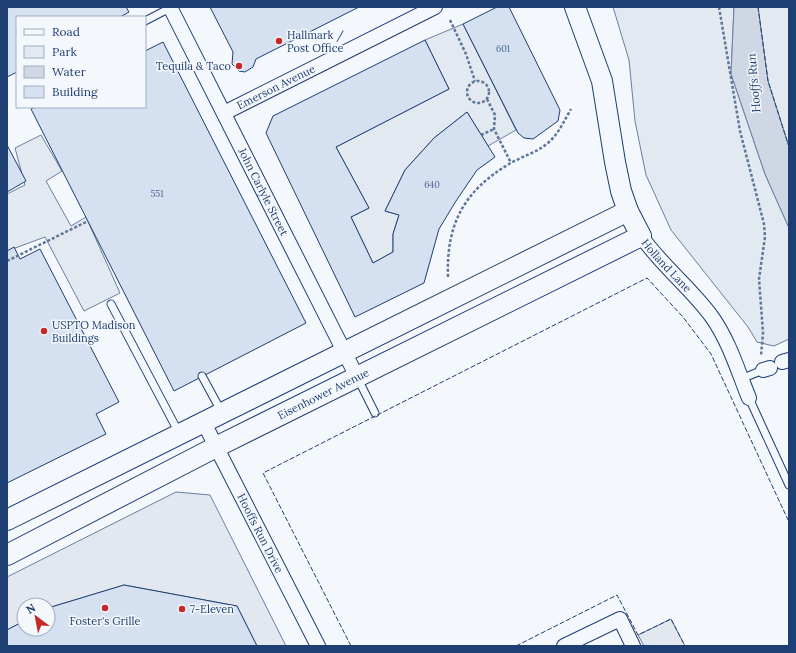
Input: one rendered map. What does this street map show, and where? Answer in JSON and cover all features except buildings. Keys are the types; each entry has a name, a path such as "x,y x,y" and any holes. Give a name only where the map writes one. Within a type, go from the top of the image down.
{"main road":[{"name":"Holland Lane","path":"575,7 602,81 614,162 628,211 641,236"},
{"path":"7,520 221,412 628,211"},
{"name":"Eisenhower Avenue","path":"7,555 216,447 641,236"}],"street":[{"name":"John Carlyle Street","path":"170,7 357,377"},
{"name":"Emerson Avenue","path":"224,113 435,7"},
{"name":"Holland Lane","path":"641,236 653,252 712,317 724,340 749,398"},
{"name":"Hooffs Run Drive","path":"203,421 318,646"},
{"path":"564,646 620,619 633,646"}],"lane":[{"path":"146,20 170,7"},
{"path":"111,304 179,433"},
{"path":"741,379 776,365"},
{"path":"202,376 221,412"},
{"path":"357,377 375,413"},
{"name":"Holland Lane","path":"749,398 789,485"}],"path":[{"path":"719,7 740,131 764,224 765,237 759,278 763,333 761,352"},
{"path":"450,20 466,54 475,81"},
{"path":"475,81 482,82 487,85 489,91 487,98 482,103 476,103 469,98 468,88 475,81"},
{"path":"487,98 495,115 494,129 511,163"},
{"path":"448,277 449,243 452,229 462,208 485,181 511,163 532,154 549,142 558,131 571,109"},
{"path":"481,135 494,129"},
{"path":"7,262 88,221"}],"green space":[{"path":"613,7 734,7 731,74 765,174 789,228 789,339 774,346 757,342 748,327 671,230 646,175 635,121 629,60"},
{"path":"758,7 789,7 789,147 768,81"},
{"path":"463,24 516,130 488,146 467,112 434,138 405,170 385,211 399,215 393,234 393,252 373,263 351,217 369,208 336,147 449,89 425,40"},
{"path":"41,135 62,171 46,181 71,226 86,217 120,293 84,311 45,237 7,251 7,194 25,185 15,148"}],"shaded area":[{"path":"176,492 210,495 286,646 257,646 237,606 124,585 56,606 56,597 16,597 16,625 7,630 7,577"},
{"path":"671,619 685,646 644,646 638,635"}],"water":[{"name":"Hooffs Run","path":"734,7 758,7 768,81 789,147 789,228 765,174 731,74"}],"fence":[{"path":"758,7 768,81 789,147"},
{"path":"351,646 263,473 647,278 683,317 711,354 789,522"},
{"path":"516,646 617,595 638,635 671,619 685,646"}],"place":[{"name":"Hallmark / Post Office","path":"279,41"},
{"name":"Tequila & Taco","path":"239,66"},
{"name":"USPTO Madison Buildings","path":"44,331"},
{"name":"Foster's Grille","path":"105,608"},
{"name":"7-Eleven","path":"182,609"}]}
